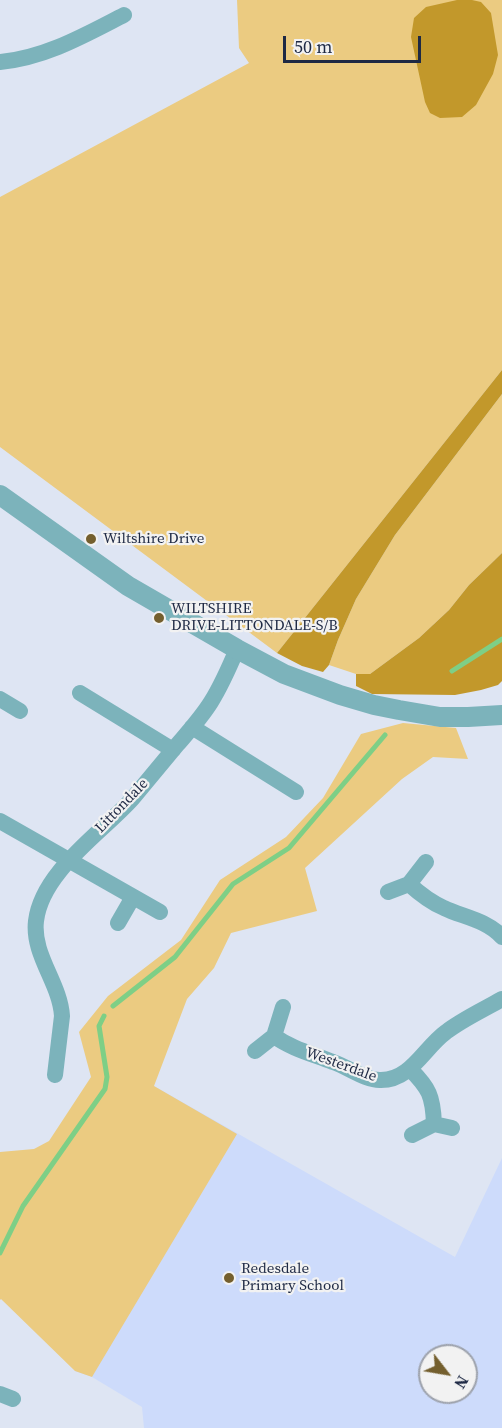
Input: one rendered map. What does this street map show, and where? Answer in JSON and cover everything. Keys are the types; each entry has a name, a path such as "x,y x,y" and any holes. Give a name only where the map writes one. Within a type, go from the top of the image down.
{"street":[{"path":"0,62 35,56 124,15"},
{"path":"0,495 128,586 237,650 284,674 307,684 375,705 440,717 502,715"},
{"name":"Littondale","path":"55,1075 62,1016 57,990 38,943 37,913 48,889 76,851 131,800 204,712 219,688 237,650"},
{"path":"80,693 173,750"},
{"path":"0,699 20,711"},
{"path":"192,727 296,792"},
{"path":"0,821 160,912"},
{"path":"388,892 409,884 426,862"},
{"path":"409,884 431,902 481,922 502,937"},
{"path":"118,923 134,897"},
{"name":"Westerdale","path":"274,1036 291,1047 340,1064 375,1080 394,1078 410,1069 446,1032 502,999"},
{"path":"255,1051 274,1036 284,1007"},
{"path":"410,1069 425,1084 434,1109 434,1124"},
{"path":"412,1135 434,1124 452,1128"}],"shaded area":[{"path":"237,0 502,0 502,370 277,653 0,447 0,197 249,63 239,48"},
{"path":"457,0 481,2 491,13 498,55 493,74 476,105 462,117 440,118 430,113 425,102 411,37 414,18 426,7"},
{"path":"502,370 502,394 395,535 356,599 329,665 323,672 302,666 277,653"},
{"path":"502,394 502,553 469,585 449,610 419,638 370,674 356,674 329,665 356,599 395,535"},
{"path":"502,553 502,681 498,685 455,695 372,694 356,686 356,674 370,674 419,638 449,610 469,585"},
{"path":"403,723 456,728 468,759 433,757 402,779 305,868 317,911 231,933 214,968 187,999 154,1086 237,1134 92,1377 75,1371 0,1300 0,1152 34,1149 49,1141 91,1077 79,1032 108,996 181,940 220,880 286,837 323,798 361,734"},
{"name":"Redesdale Primary School","path":"154,1086 455,1257 502,1158 502,1428 144,1428 142,1407 92,1377 75,1371"}],"waterway":[{"path":"452,671 502,639"},
{"path":"113,1006 175,957 233,884 289,848 385,735"},
{"path":"0,1253 23,1206 105,1089 107,1077 99,1026 104,1016"}],"place":[{"name":"Wiltshire Drive","path":"91,539"},
{"name":"WILTSHIRE DRIVE-LITTONDALE-S/B","path":"159,618"},
{"name":"Redesdale Primary School","path":"229,1278"}]}
